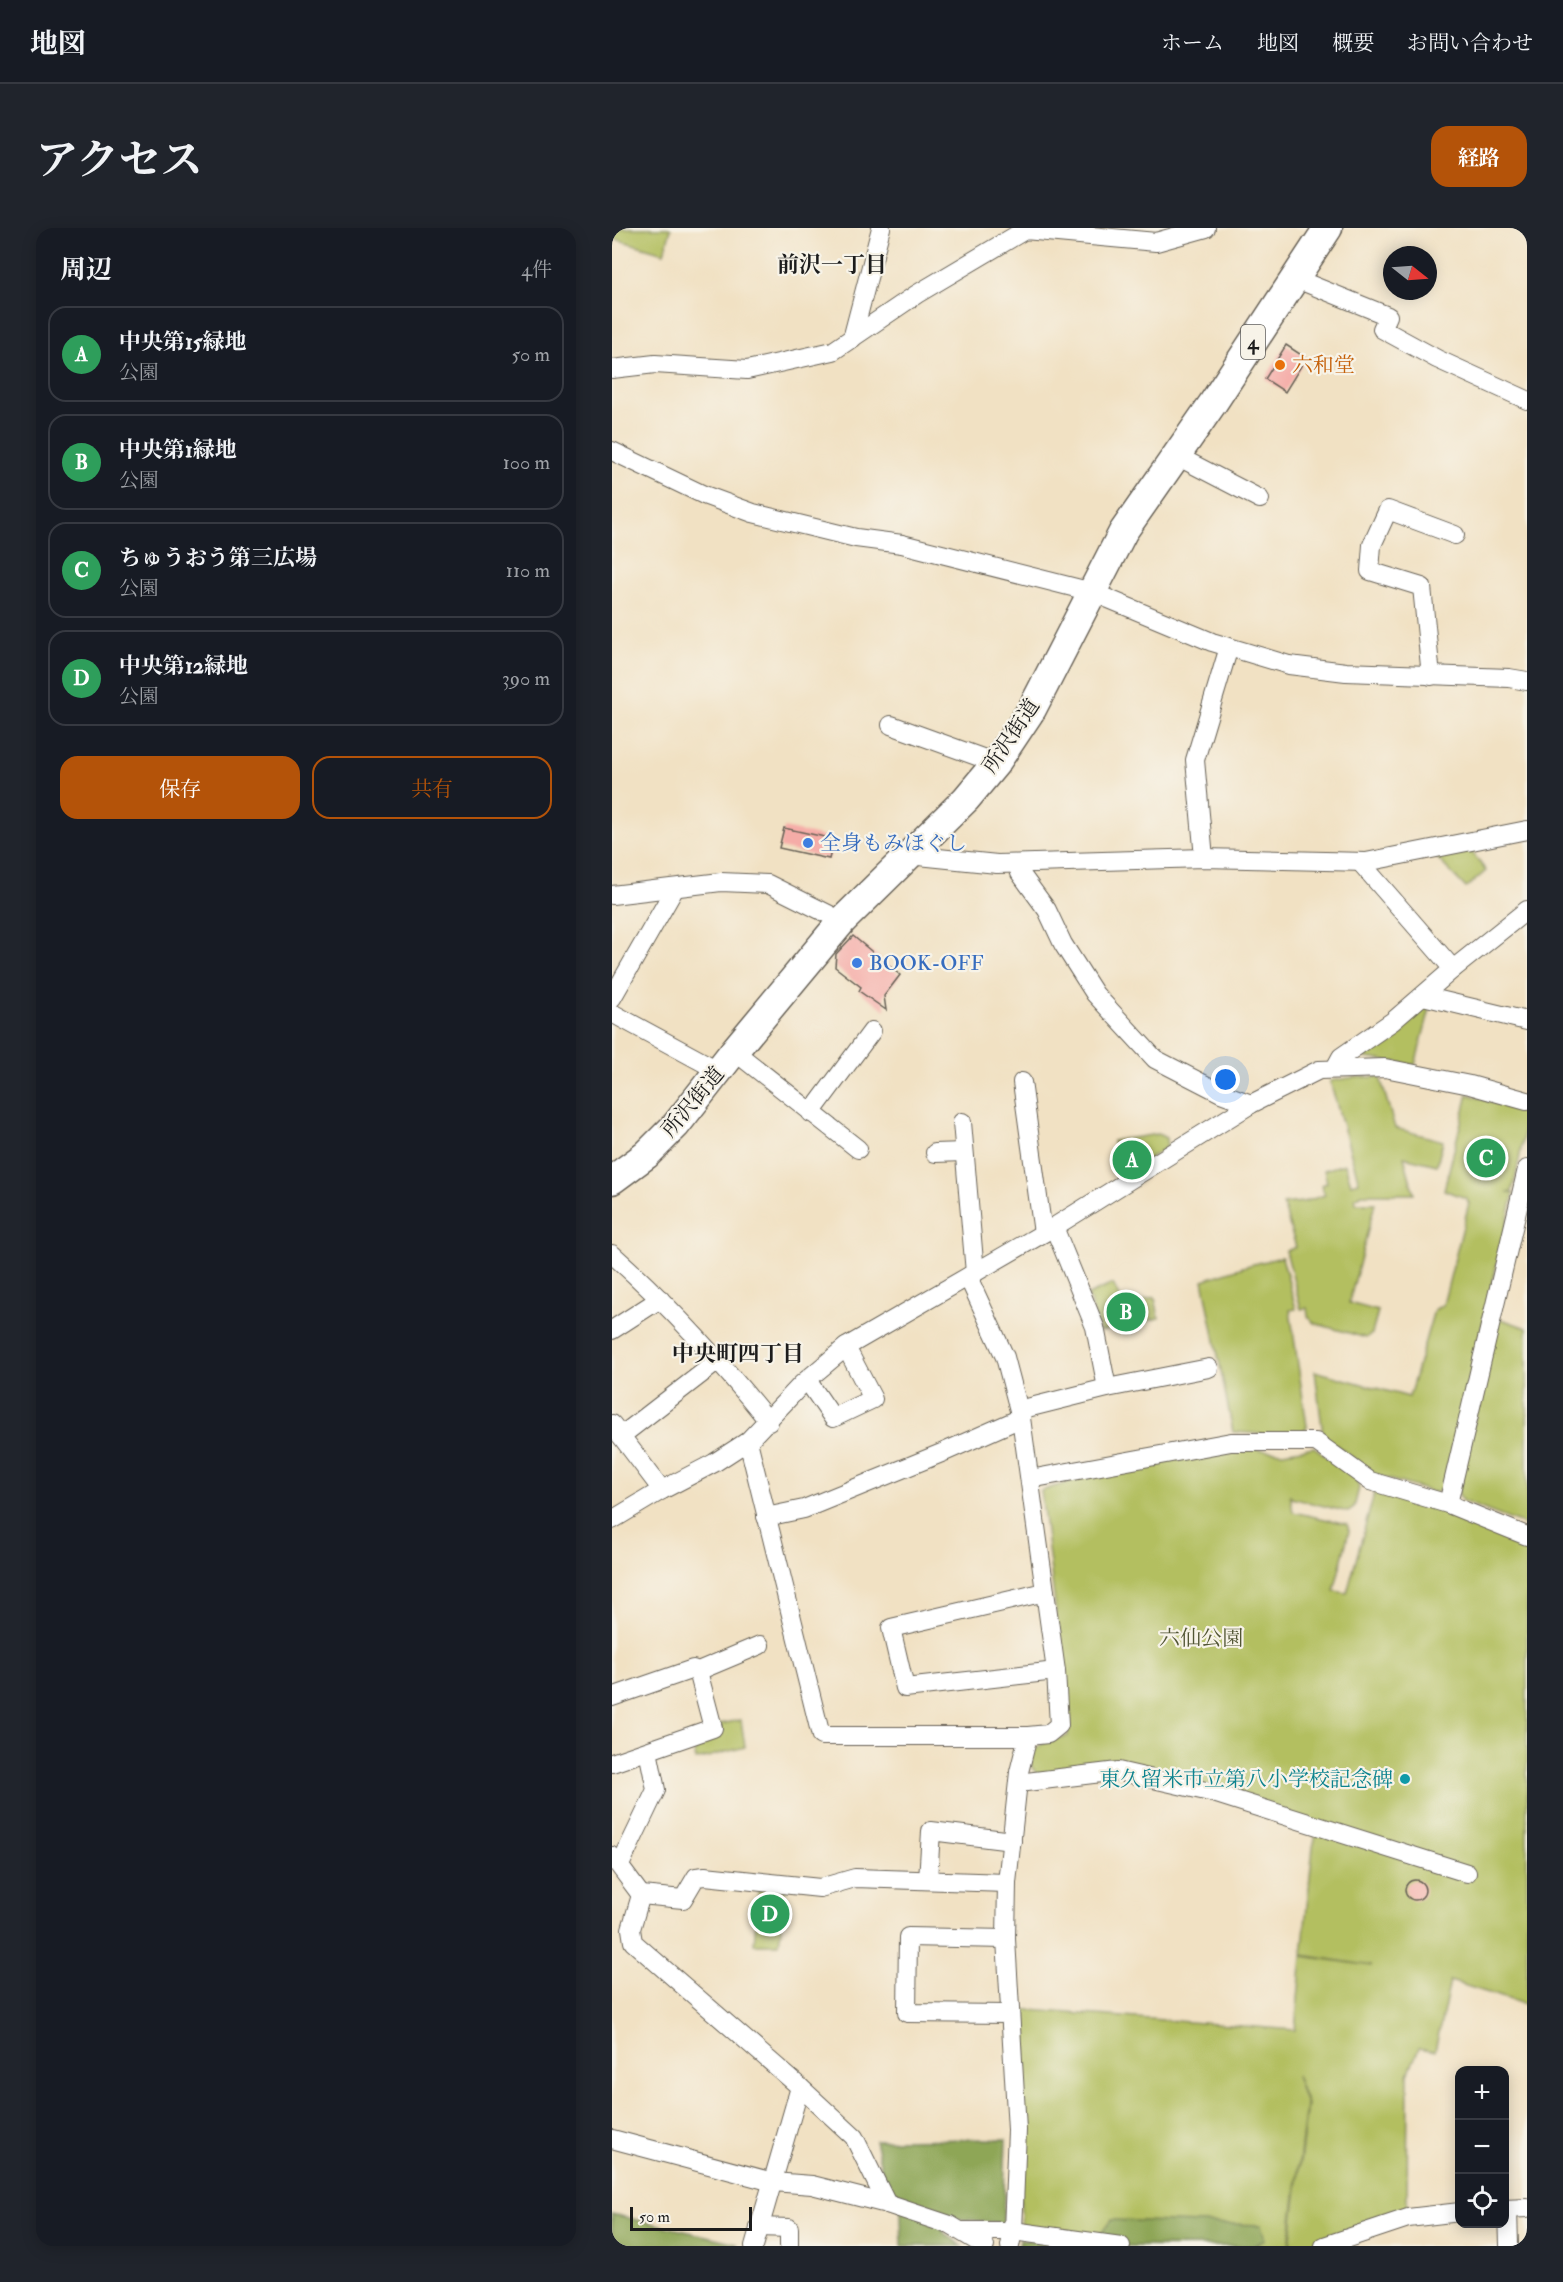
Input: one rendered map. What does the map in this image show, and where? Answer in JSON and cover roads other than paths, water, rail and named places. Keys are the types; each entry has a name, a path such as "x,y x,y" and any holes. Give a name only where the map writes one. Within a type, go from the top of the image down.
{"main road":[{"name":"所沢街道","path":"612,1180 646,1155 676,1125 842,921 966,799 996,763 1032,709 1123,532 1213,403 1328,228"}],"street":[{"path":"852,339 880,228"},
{"path":"612,369 655,364 747,370 833,351 918,294 1026,229 1156,242 1206,228"},
{"path":"1294,279 1388,316 1382,329 1437,359 1527,400"},
{"path":"612,451 704,495 753,513 856,538 902,544 1092,592 1229,647 1289,665 1346,672 1509,678 1527,681"},
{"path":"1175,455 1260,499"},
{"path":"1431,676 1422,587 1370,571 1372,545 1388,510 1455,535"},
{"path":"1204,858 1195,760 1229,647"},
{"path":"891,725 996,763"},
{"path":"909,855 997,864 1204,858 1360,862 1527,830"},
{"path":"1360,862 1453,969"},
{"path":"1017,864 1020,873 1047,910 1063,944 1095,994 1155,1059 1221,1093 1251,1104"},
{"path":"612,895 721,882 768,884 842,921"},
{"path":"612,998 675,888"},
{"path":"1335,1068 1341,1057 1393,1021 1453,969 1519,926 1527,910"},
{"path":"1423,996 1527,1021"},
{"path":"612,1013 726,1061 811,1113 858,1149"},
{"path":"811,1113 872,1031"},
{"path":"612,1521 748,1441 769,1422 807,1380 846,1347 1048,1230 1251,1104 1319,1070 1385,1068 1470,1085 1527,1101"},
{"path":"1022,1082 1018,1122 1048,1230 1095,1327 1107,1388"},
{"path":"748,1441 821,1736 1028,1736 1048,1734 1059,1725 1056,1671 1020,1414 1005,1357 972,1275 962,1122"},
{"path":"935,1154 964,1152"},
{"path":"1448,1504 1527,1168"},
{"path":"612,1254 660,1299 718,1361 769,1422"},
{"path":"612,1330 660,1299"},
{"path":"807,1380 833,1418 873,1399 846,1347"},
{"path":"662,1490 616,1430 718,1361"},
{"path":"766,1516 804,1509 944,1452 1020,1414 1107,1388 1209,1368"},
{"path":"1030,1479 1231,1442 1316,1442 1370,1481 1448,1504 1527,1536"},
{"path":"1046,1592 891,1628 905,1688 1056,1671"},
{"path":"612,1697 693,1669 698,1671 760,1645"},
{"path":"612,1763 713,1728 698,1671"},
{"path":"1011,2238 1016,2092 1009,2014 1006,1939 1007,1883 1018,1783 1028,1736"},
{"path":"648,1751 656,1790 616,1861 641,1895 683,1899 696,1877 705,1876 820,1888 855,1878 1007,1883"},
{"path":"1018,1783 1118,1771 1210,1792 1467,1873"},
{"path":"928,1880 931,1831 1012,1840"},
{"path":"641,1895 631,1929 633,1942 854,2137 887,2205"},
{"path":"1006,1939 908,1936 907,2013 1009,2014"},
{"path":"754,2246 800,2087"},
{"path":"612,2139 773,2182 812,2185 887,2205 950,2225 986,2246"},
{"path":"1509,2209 1527,2208"},
{"path":"1324,2246 1408,2217 1455,2212"},
{"path":"759,2227 789,2228 789,2246"},
{"path":"1508,2228 1509,2246"},
{"path":"960,2231 1011,2238 1121,2246"}],"place":[{"name":"六和堂","path":"1280,365"},
{"name":"全身もみほぐし","path":"808,843"},
{"name":"BOOK-OFF","path":"857,963"},
{"name":"ちゅうおう第三広場","path":"1486,1158"},
{"name":"中央第15緑地","path":"1132,1160"},
{"name":"中央第1緑地","path":"1126,1312"},
{"name":"東久留米市立第八小学校記念碑","path":"1405,1779"},
{"name":"中央第12緑地","path":"770,1914"}],"district":[{"name":"前沢一丁目","path":"832,265"},
{"name":"中央町四丁目","path":"738,1354"}],"park label":[{"name":"六仙公園","path":"1201,1638"}]}
